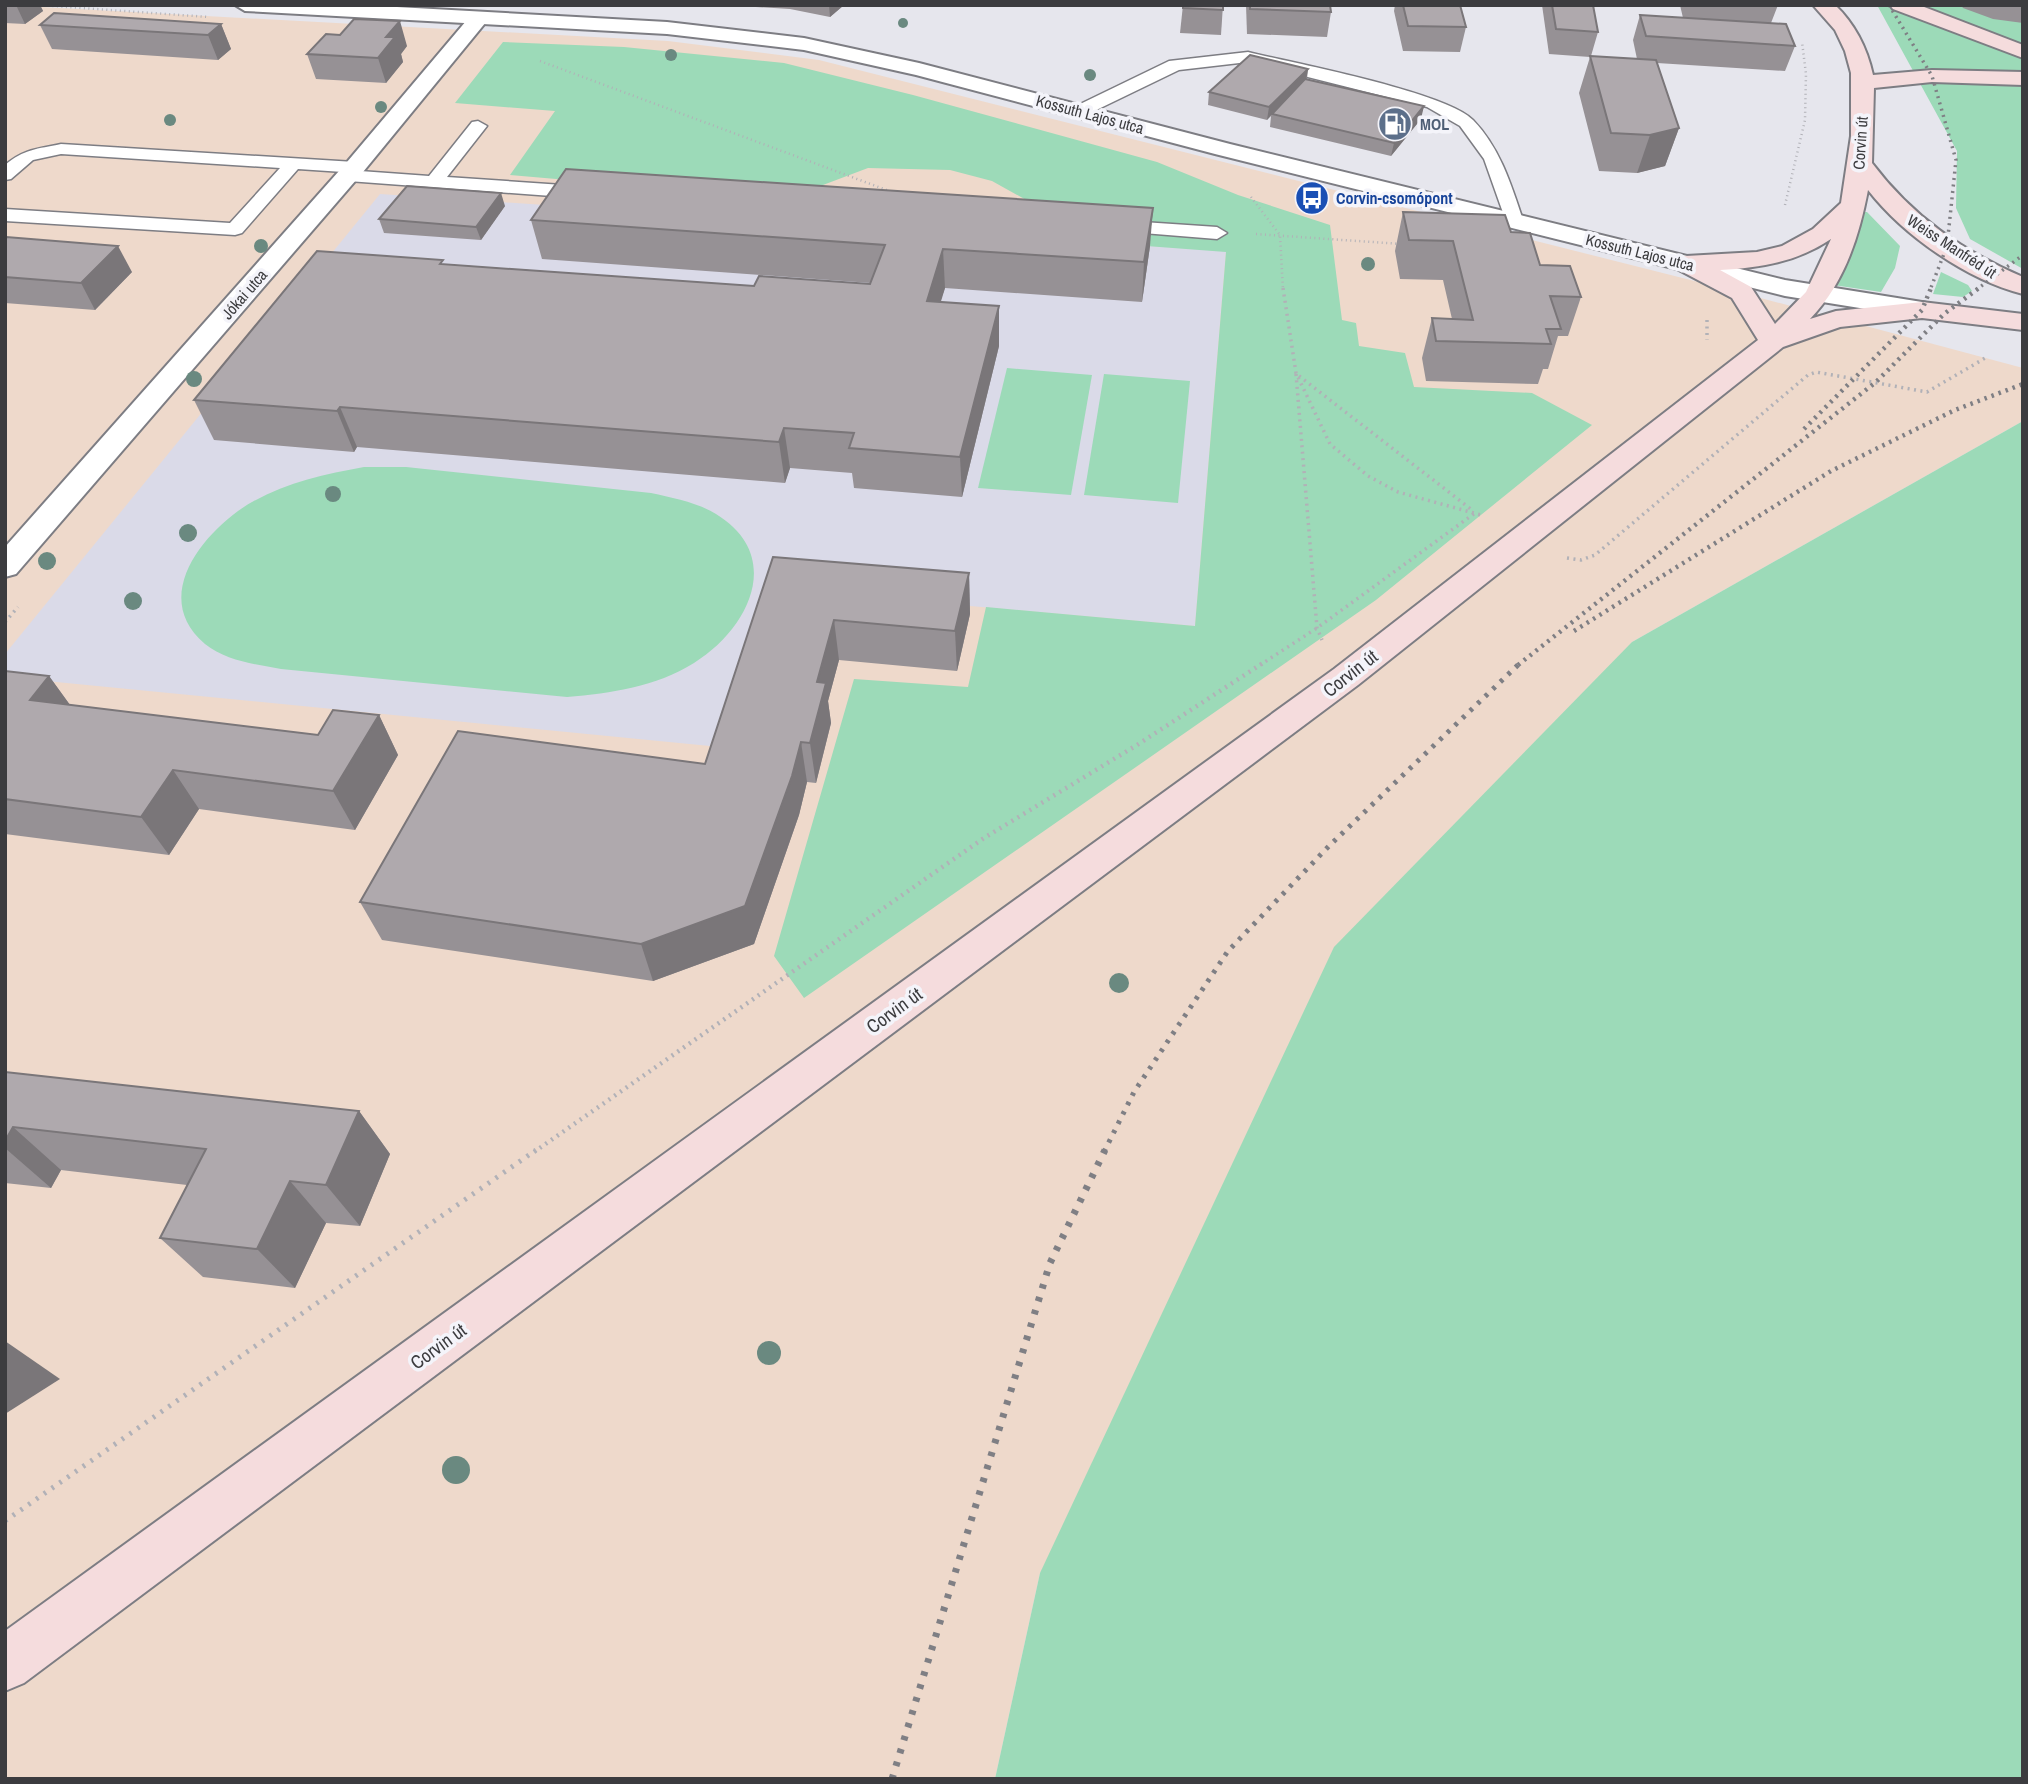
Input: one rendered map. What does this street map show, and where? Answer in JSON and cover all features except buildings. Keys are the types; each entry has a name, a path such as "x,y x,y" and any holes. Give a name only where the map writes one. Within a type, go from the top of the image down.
{"main road":[{"name":"Corvin út","path":"5,1664 1335,685 1773,342 1817,294 1840,250 1854,204 1860,164 1864,82 1849,38 1823,5"},
{"path":"1900,5 2023,52"},
{"path":"1864,82 1932,76 2023,79"},
{"name":"Weiss Manfréd út","path":"1860,164 1893,205 1914,225 1996,276 2023,286"},
{"path":"1686,264 1759,259 1786,254 1821,235 1854,204"},
{"path":"1686,264 1742,293 1773,342 1836,319 1922,310 2023,322"}],"street":[{"name":"Kossuth Lajos utca","path":"245,5 667,29 804,44 880,60 1686,264 1817,294 1922,310"},
{"name":"Jókai utca","path":"5,567 351,172 479,18"}],"lane":[{"path":"1080,111 1175,65 1248,57 1433,103 1466,122 1493,159 1514,220"},
{"path":"434,181 478,125"},
{"path":"5,174 27,156 61,149 293,164 434,181 612,194"},
{"path":"5,215 235,229 293,164"},
{"path":"1095,225 1217,233"}],"path":[{"path":"1781,210 1787,203 1805,120 1806,74 1801,36"},
{"path":"539,61 892,191"},
{"path":"1217,233 1413,245"},
{"path":"1280,235 1283,295 1296,373 1317,628"},
{"path":"1854,378 1927,392 1990,356"},
{"path":"1296,373 1476,513"},
{"path":"1296,373 1330,444 1368,476 1398,492 1476,513"},
{"path":"5,1521 984,838 1137,746 1317,628 1476,513"}],"shaded area":[{"path":"5,5 668,41 819,60 1742,293 2023,368 2023,421 1632,642 1040,1573 995,1779 5,1779"},
{"path":"380,194 1226,251 1195,626 768,588 710,746 5,677 5,654"}],"green space":[{"path":"1877,5 1982,5 2023,19 2023,269 1970,239 1956,208 1957,151"},
{"path":"503,42 624,47 784,63 913,95 1157,162 1238,195 1330,225 1342,320 1356,323 1359,346 1405,353 1414,387 1532,393 1592,425 1376,600 804,998 774,956 854,679 968,687 986,607 1195,626 1226,252 1133,245 1080,230 992,181 950,170 868,168 823,185 821,202 510,175 555,111 455,103"},
{"path":"1864,212 1900,246 1895,268 1881,292 1833,285 1847,260"},
{"path":"1941,272 1968,285 1972,291 1963,297 1933,294"},
{"path":"1007,368 1092,375 1071,495 978,488"},
{"path":"1104,374 1190,381 1178,503 1084,495"},
{"path":"2023,421 2023,1779 995,1779 1040,1573 1334,947 1632,642"},
{"path":"364,467 406,467 651,493 692,503 716,514 737,531 749,550 754,571 752,591 743,612 730,631 714,649 694,663 664,678 633,688 567,697 281,669 231,658 205,644 190,627 182,609 182,590 187,572 208,538 238,511 267,494 315,478"}],"railway":[{"path":"1889,5 1932,76 1956,160 1947,246 1930,290"},
{"path":"1976,290 2023,255"},
{"path":"1804,429 1922,310 1931,288"},
{"path":"1518,665 1876,382 1944,314 1979,288"},
{"path":"1574,631 1831,471 1955,410 2023,384"},
{"path":"1105,1150 1134,1092 1228,951 1329,846 1520,663"},
{"path":"892,1779 1050,1263 1105,1150"}],"place":[{"name":"MOL","path":"1395,124"},
{"name":"Corvin-csomópont","path":"1312,198"}]}
